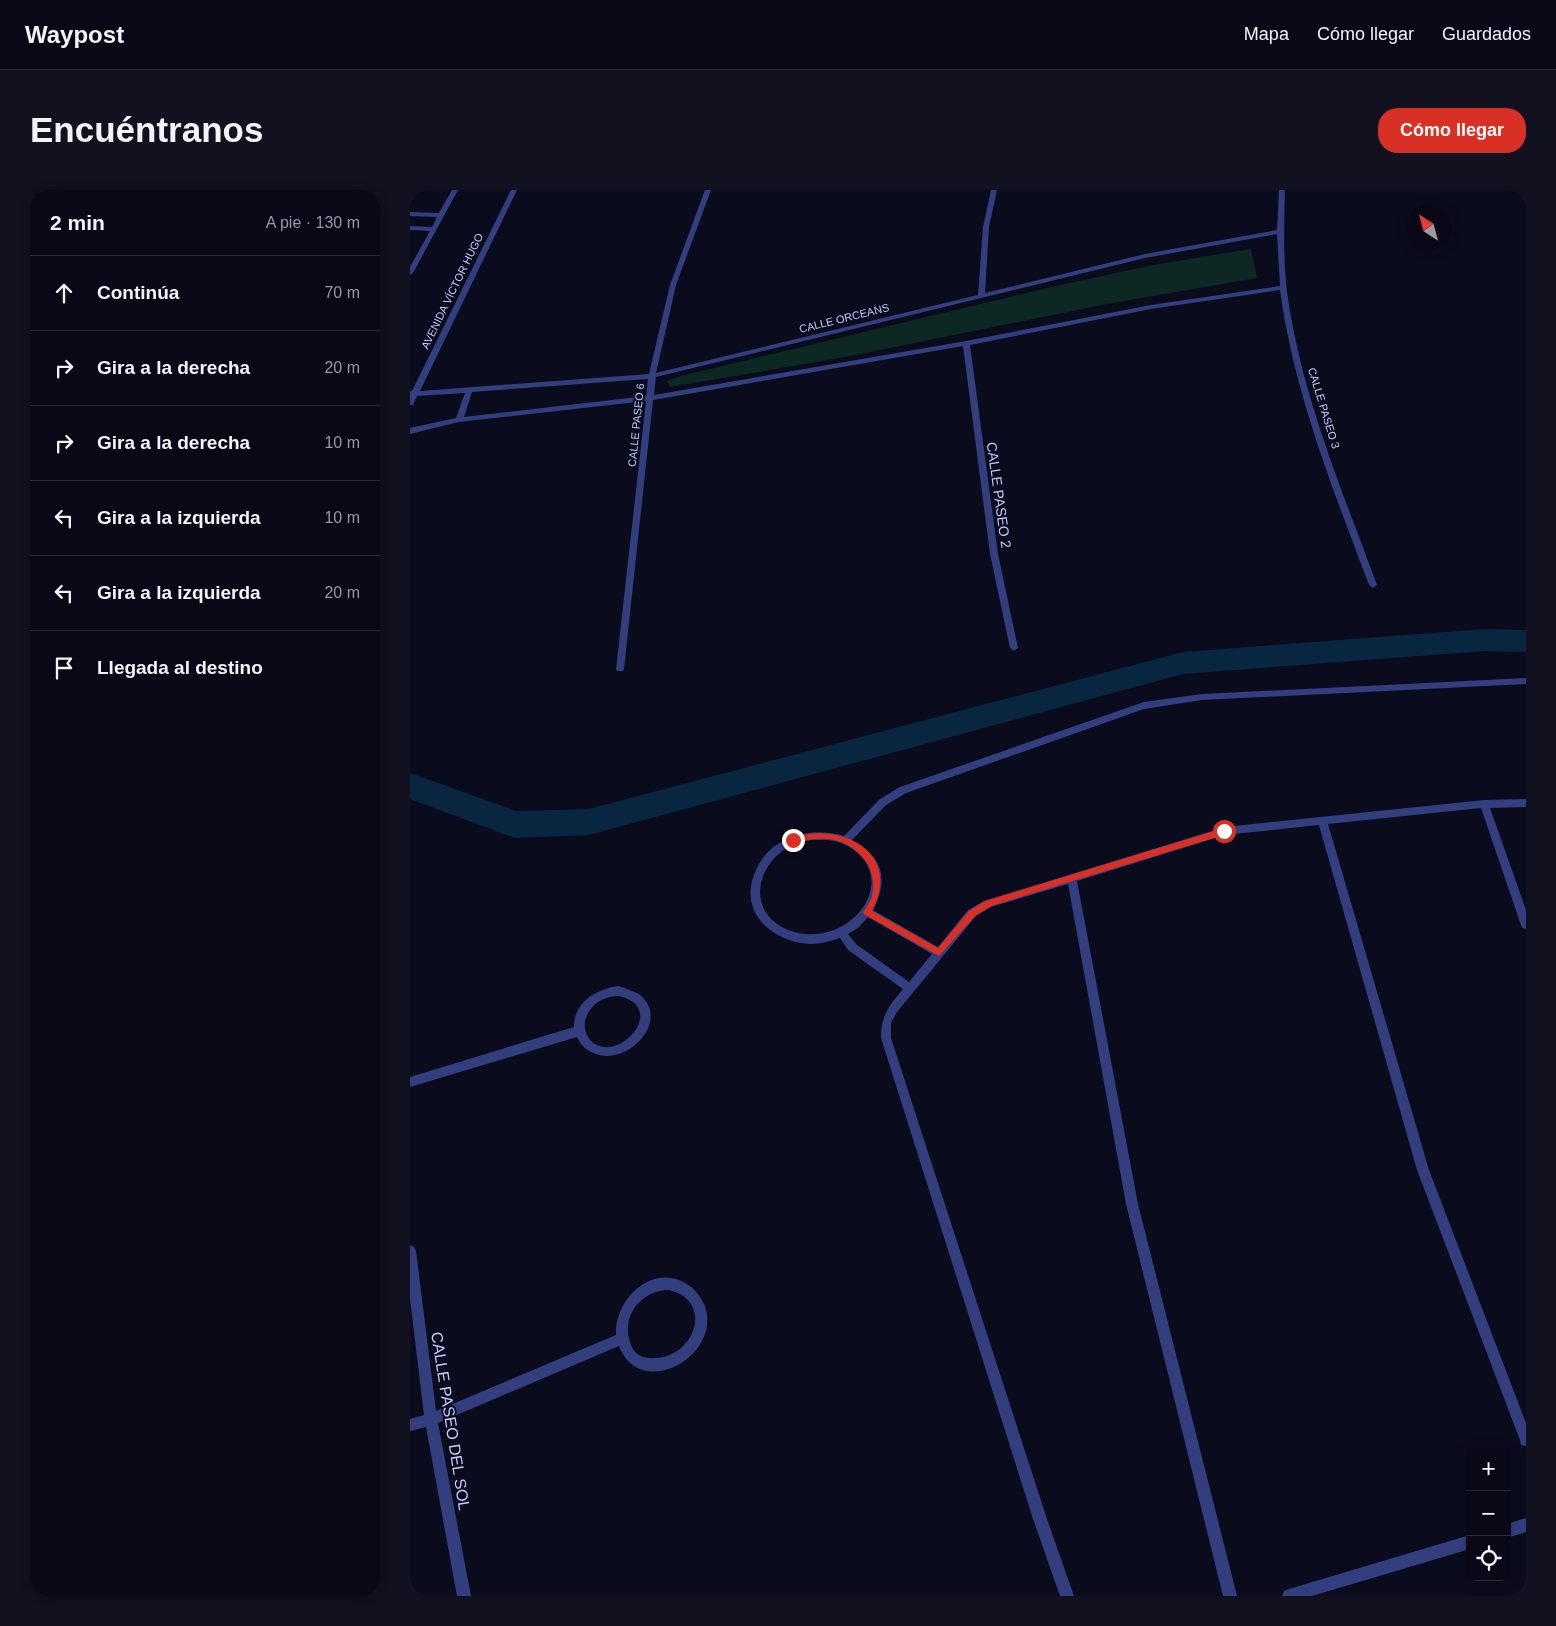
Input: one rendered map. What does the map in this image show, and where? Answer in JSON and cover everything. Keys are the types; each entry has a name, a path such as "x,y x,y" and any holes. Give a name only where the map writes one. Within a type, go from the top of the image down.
{"street":[{"path":"410,273 455,190"},
{"name":"AVENIDA VÍCTOR HUGO","path":"410,403 412,393 514,190"},
{"name":"CALLE PASEO 6","path":"620,669 652,376 673,285 708,190"},
{"path":"981,296 986,227 994,190"},
{"name":"CALLE PASEO 3","path":"1282,190 1280,231 1282,288 1286,316 1303,384 1373,585"},
{"path":"410,214 442,215"},
{"path":"410,228 434,229"},
{"name":"CALLE ORCEANS","path":"412,393 469,391 652,376 1145,256 1280,231"},
{"path":"410,431 459,420 650,398 966,343 1151,306 1282,288"},
{"name":"CALLE PASEO 2","path":"966,343 994,554 1014,648"},
{"path":"459,420 469,391"},
{"path":"846,840 883,802 903,790 1144,706 1202,697 1526,681"},
{"path":"1067,1596 1037,1510 886,1038 886,1022 893,1008 972,913 988,904 1224,831 1484,804 1526,803"},
{"path":"1484,804 1526,925"},
{"path":"1322,820 1423,1170 1526,1440"},
{"path":"811,836 829,836 846,840 864,853 875,870 877,885 875,899 868,912 857,924 842,933 826,938 808,940 790,936 776,930 764,919 757,906 754,892 756,876 765,861 777,849 793,840 811,836"},
{"path":"1072,878 1132,1204 1230,1596"},
{"path":"868,912 939,953"},
{"path":"842,933 852,947 910,988"},
{"path":"619,991 632,994 641,1000 646,1011 646,1022 641,1034 632,1043 619,1050 606,1052 594,1049 584,1042 579,1031 580,1019 585,1008 594,998 606,992 619,991"},
{"path":"410,1082 579,1031"},
{"name":"CALLE PASEO DEL SOL","path":"410,1251 431,1420 464,1596"},
{"path":"669,1284 683,1288 694,1298 700,1311 701,1327 695,1343 684,1356 669,1364 653,1367 638,1363 627,1353 621,1339 621,1322 628,1307 639,1294 653,1286 669,1284"},
{"path":"410,1425 431,1420 621,1339"},
{"path":"1511,1530 1526,1526"},
{"path":"1289,1596 1466,1543"}],"green space":[{"path":"1251,249 1257,278 1107,304 851,356 670,387 667,381 681,376 1056,286 1153,265"}],"waterway":[{"path":"410,786 515,825 589,822 1183,663 1485,640 1526,641"}],"route":[{"path":"793,840 811,836 829,836 846,840 859,848 869,858 875,870 877,885 875,899 868,912 939,953 972,913 988,904 1224,831"}]}
